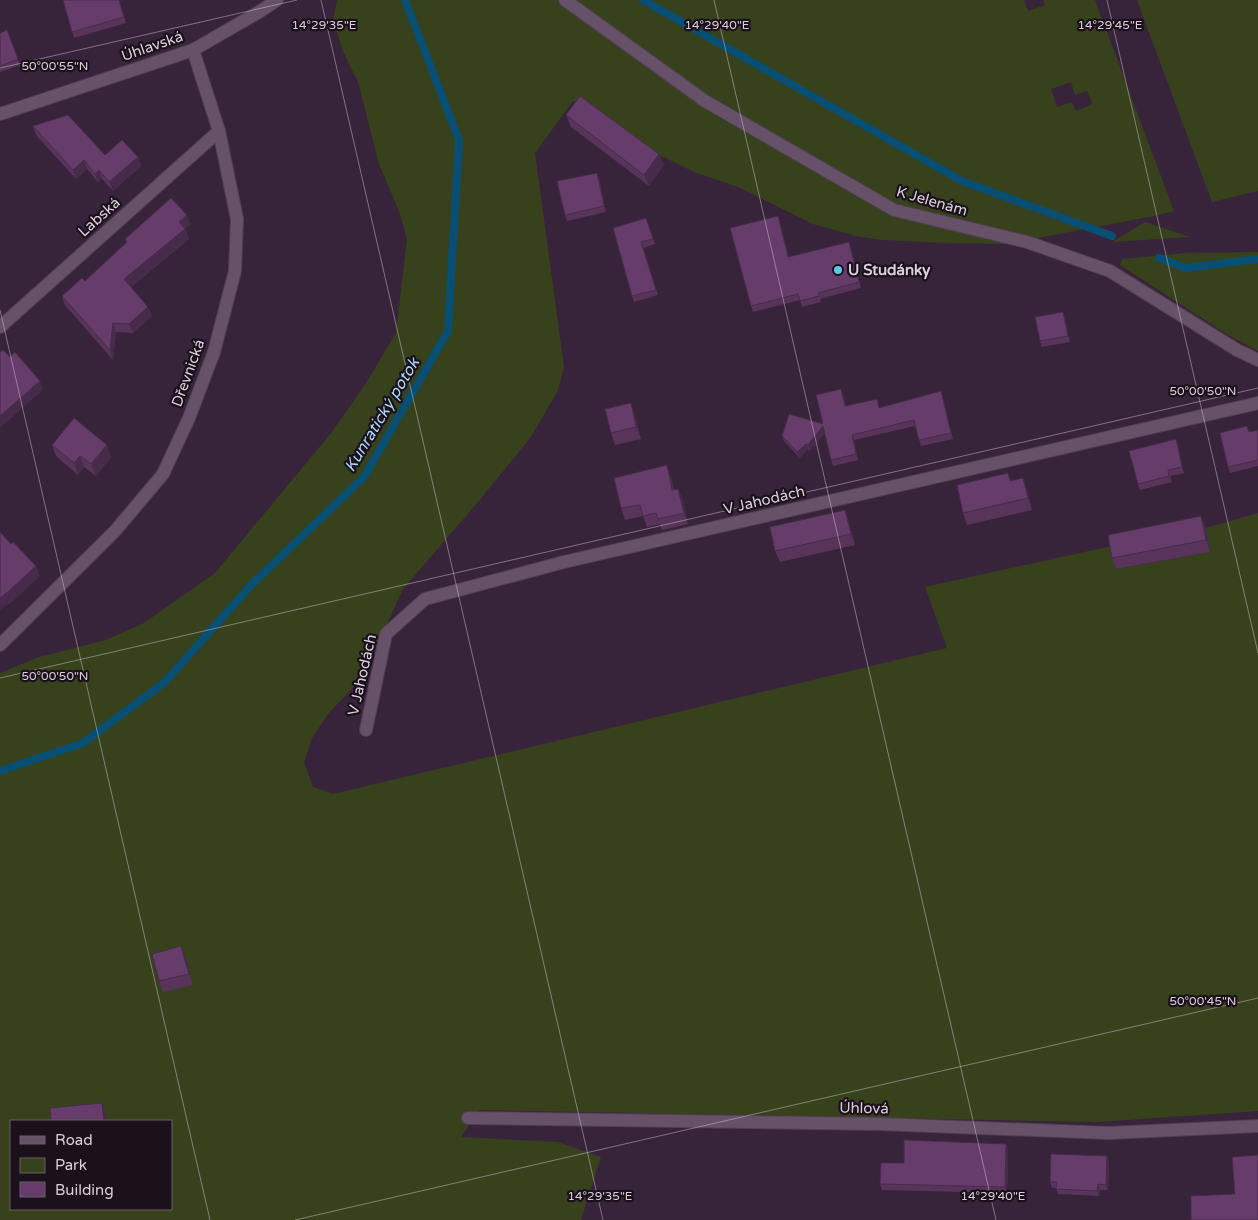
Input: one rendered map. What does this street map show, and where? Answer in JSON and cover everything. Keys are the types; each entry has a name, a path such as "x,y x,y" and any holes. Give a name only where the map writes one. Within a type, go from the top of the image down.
{"street":[{"name":"Úhlavská","path":"0,114 193,50 277,0"},
{"name":"K Jelenám","path":"565,0 705,101 894,210 1027,242 1110,271 1237,350 1258,360"},
{"name":"Dřevnická","path":"0,645 115,531 163,474 189,418 214,352 235,271 237,219 219,131 193,50"},
{"name":"Labská","path":"0,327 219,131"},
{"name":"V Jahodách","path":"366,730 386,634 425,599 564,562 1258,403"},
{"name":"Úhlová","path":"468,1118 871,1124 1109,1133 1258,1126"}],"green space":[{"path":"337,0 1024,0 1028,11 1045,5 1043,0 1095,0 1174,211 1005,244 882,240 856,236 813,224 738,187 694,172 639,145 612,119 573,101 535,153 564,367 558,390 531,437 403,589 363,677 328,714 312,738 304,762 313,787 333,794 947,648 925,587 1112,546 1117,569 1210,552 1206,528 1258,513 1258,1111 1097,1122 479,1110 461,1137 558,1142 601,1157 581,1220 0,1220 0,673 39,657 106,640 144,623 215,573 332,432 366,383 396,333 407,239 399,211 379,164 358,82 343,51 333,20","holes":["1071,82 1075,95 1087,91 1093,104 1076,111 1072,102 1057,107 1051,89"]},
{"path":"1137,0 1258,0 1258,191 1212,202"},
{"path":"1145,222 1190,237 1112,242"},
{"path":"1258,252 1258,351 1225,333 1120,265 1122,259 1186,253"}],"building":[{"path":"63,0 119,0 124,17 72,32"},
{"path":"7,30 18,59 0,66 0,33"},
{"path":"580,96 659,154 644,175 566,115"},
{"path":"68,115 105,155 122,140 138,157 109,182 99,170 95,174 84,160 73,170 33,126"},
{"path":"597,173 604,206 565,215 557,181"},
{"path":"171,198 187,215 179,222 185,229 124,279 148,307 129,324 113,323 110,350 62,296 82,278 85,281 127,242 125,239"},
{"path":"778,216 788,257 849,242 859,282 818,293 819,296 800,301 798,294 751,306 730,228"},
{"path":"646,218 653,239 641,242 656,290 632,296 613,228"},
{"path":"1063,312 1068,336 1040,341 1035,317"},
{"path":"3,350 10,357 15,352 40,381 0,416 0,352"},
{"path":"841,389 845,406 877,399 879,408 941,391 951,433 919,440 914,420 852,435 856,454 831,460 823,426 808,445 806,444 797,452 782,436 789,414 823,424 816,395"},
{"path":"631,403 636,427 611,433 605,409"},
{"path":"74,418 107,445 91,464 80,456 74,463 52,445"},
{"path":"1247,426 1249,432 1258,430 1258,460 1228,467 1220,433"},
{"path":"1176,439 1182,467 1168,470 1169,476 1138,484 1129,451"},
{"path":"667,465 672,490 678,489 684,513 658,519 656,513 643,516 640,505 621,508 614,478"},
{"path":"1008,473 1010,481 1023,478 1028,498 963,513 957,485"},
{"path":"845,510 851,534 775,551 770,527"},
{"path":"1201,516 1206,540 1112,558 1108,535"},
{"path":"0,532 11,544 13,542 36,566 0,598"},
{"path":"181,946 189,974 159,981 152,954"},
{"path":"102,1103 104,1120 51,1120 50,1108"},
{"path":"904,1140 1006,1144 1005,1187 880,1184 881,1163 904,1163"},
{"path":"1051,1154 1107,1156 1106,1185 1098,1184 1097,1191 1056,1189 1057,1182 1050,1182"},
{"path":"1258,1155 1258,1220 1191,1220 1191,1196 1235,1194 1232,1157"}],"waterway":[{"name":"Kunratický potok","path":"0,771 83,743 165,682 252,584 364,477 448,331 459,140 405,0"},
{"path":"643,0 962,181 1112,236"},
{"path":"1159,258 1186,268 1258,259"}],"place":[{"name":"U Studánky","path":"838,270"}]}
